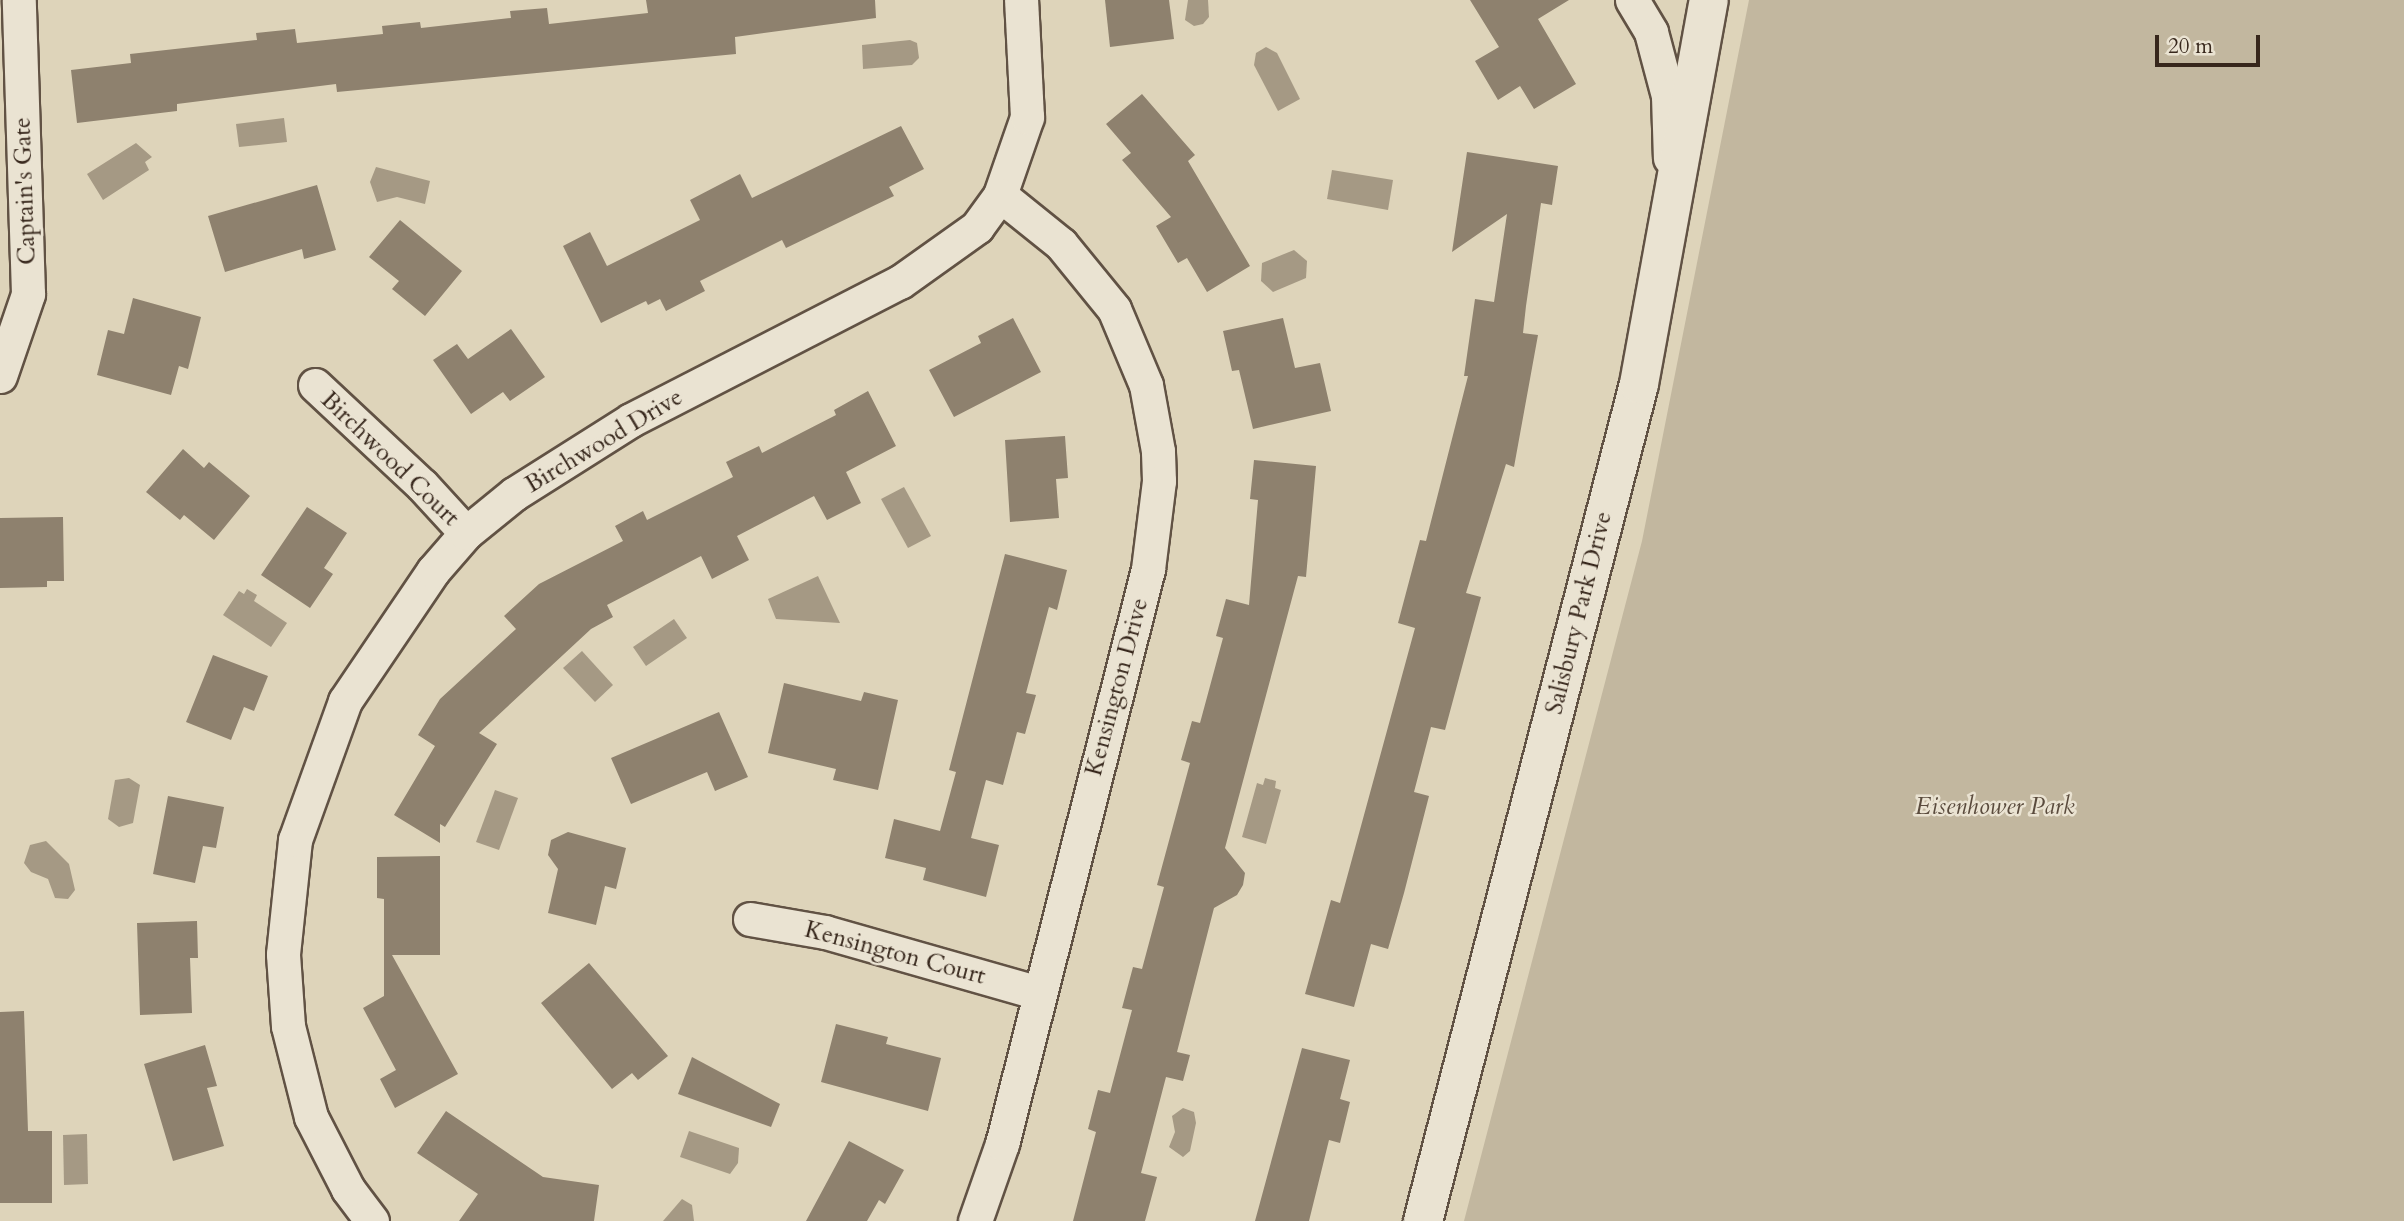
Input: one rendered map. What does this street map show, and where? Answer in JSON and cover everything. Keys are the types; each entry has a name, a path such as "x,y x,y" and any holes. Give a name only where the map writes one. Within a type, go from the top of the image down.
{"main road":[{"name":"Salisbury Park Drive","path":"1423,1221 1639,384 1709,0"}],"street":[{"name":"Captain's Gate","path":"0,376 28,294 19,0"},
{"name":"Birchwood Drive","path":"372,1221 329,1155 311,1117 292,1049 283,954 292,855 310,791 345,701 403,611 466,533 545,472 631,420 942,257 977,227 1000,195 1027,117 1021,0"},
{"path":"1632,0 1651,32 1668,96 1672,203"},
{"name":"Kensington Drive","path":"975,1221 1002,1144 1148,569 1155,527 1158,451 1146,385 1114,309 1061,244 1000,195"},
{"name":"Birchwood Court","path":"315,385 422,485 466,533"},
{"name":"Kensington Court","path":"750,919 825,932 1040,993"}],"green space":[{"name":"Eisenhower Park","path":"1749,0 2404,0 2404,1221 1464,1221 1642,541"}],"shaded area":[{"path":"1188,0 1208,0 1209,17 1203,24 1194,26 1185,20"},
{"path":"910,40 917,43 919,58 912,65 863,69 862,45"},
{"path":"1266,47 1277,53 1300,99 1278,111 1254,65 1256,53"},
{"path":"284,118 287,142 239,147 236,124"},
{"path":"136,143 152,157 145,162 149,170 103,200 87,174"},
{"path":"376,167 430,181 425,204 397,197 377,202 370,182"},
{"path":"1332,170 1393,180 1388,210 1327,199"},
{"path":"1294,250 1307,261 1306,278 1273,292 1261,281 1262,263"},
{"path":"904,487 931,536 908,548 881,499"},
{"path":"818,576 840,623 776,619 768,599"},
{"path":"247,589 257,595 254,601 287,623 271,647 223,615 239,591 244,594"},
{"path":"674,619 687,638 646,666 633,647"},
{"path":"582,651 613,685 595,702 563,668"},
{"path":"129,778 140,785 133,823 119,827 108,819 115,780"},
{"path":"1265,778 1276,781 1275,788 1281,790 1266,844 1242,837 1257,783 1263,785"},
{"path":"495,790 518,798 499,850 476,842"},
{"path":"46,841 69,864 75,890 68,899 55,898 48,879 31,872 24,863 30,845"},
{"path":"1183,1108 1194,1112 1196,1123 1190,1151 1183,1157 1169,1147 1175,1132 1172,1116"},
{"path":"689,1131 739,1148 738,1163 730,1174 680,1157"},
{"path":"87,1134 88,1184 64,1185 63,1135"},
{"path":"682,1199 692,1205 694,1221 663,1221"}],"building":[{"path":"646,0 875,0 876,18 735,37 736,54 337,92 336,84 177,104 177,111 77,123 71,70 131,63 130,54 257,40 256,33 295,29 297,43 383,34 382,26 420,22 421,28 511,18 510,11 547,8 549,24 648,13"},
{"path":"1105,0 1169,0 1174,39 1110,47"},
{"path":"1470,0 1569,0 1538,19 1576,84 1534,109 1520,86 1498,100 1475,61 1499,47"},
{"path":"1142,94 1195,155 1188,161 1250,266 1207,292 1187,258 1178,263 1156,226 1171,217 1122,160 1131,153 1106,124"},
{"path":"901,126 924,169 889,187 894,196 786,248 782,240 700,281 705,291 666,311 660,299 648,305 646,301 601,323 563,246 590,232 607,266 700,220 690,200 740,174 752,198"},
{"path":"1467,152 1558,166 1552,205 1541,203 1526,306 1523,333 1538,335 1514,467 1506,464 1466,593 1481,597 1445,730 1431,727 1414,792 1429,796 1404,893 1388,949 1371,944 1354,1007 1305,994 1331,900 1340,903 1415,628 1398,623 1420,540 1426,541 1468,376 1464,376 1475,299 1494,302 1507,214 1452,252"},
{"path":"317,185 336,250 304,259 302,249 225,272 208,216"},
{"path":"400,220 462,271 425,316 392,289 399,281 369,257"},
{"path":"133,298 201,317 188,369 179,366 171,395 97,375 108,330 124,334"},
{"path":"1013,318 1041,372 954,417 929,370 981,343 978,336"},
{"path":"1283,318 1295,368 1320,363 1331,411 1253,429 1239,370 1232,371 1223,331"},
{"path":"511,329 545,377 510,401 503,392 471,414 433,360 457,344 468,359"},
{"path":"868,391 896,446 846,472 861,503 827,520 814,496 737,536 749,560 712,579 701,556 607,605 613,617 591,629 479,733 497,744 445,827 440,824 440,843 394,815 435,746 418,735 440,699 516,629 504,616 539,584 623,541 615,526 643,511 647,520 733,477 726,462 759,446 762,453 836,415 834,410"},
{"path":"1065,436 1068,478 1056,479 1059,518 1010,522 1005,440"},
{"path":"183,449 204,468 209,462 250,496 214,540 184,515 180,520 146,492"},
{"path":"1254,460 1316,466 1306,577 1298,576 1225,848 1245,873 1243,885 1237,895 1214,908 1177,1052 1190,1055 1183,1081 1166,1077 1141,1173 1157,1177 1145,1221 1073,1221 1096,1132 1088,1129 1098,1090 1110,1093 1132,1010 1122,1008 1133,967 1142,969 1164,887 1157,885 1190,763 1181,760 1192,721 1200,723 1223,638 1216,636 1226,599 1249,605 1258,500 1250,499"},
{"path":"307,507 347,533 324,568 333,574 310,608 261,575"},
{"path":"63,517 64,581 47,581 47,587 0,588 0,518"},
{"path":"1005,554 1067,570 1057,610 1049,607 1026,693 1036,695 1025,734 1017,732 1003,785 986,780 971,838 999,845 986,897 923,880 926,868 885,858 894,819 940,831 956,772 949,770"},
{"path":"213,655 268,676 254,711 244,707 231,740 186,722"},
{"path":"784,683 861,701 864,692 898,700 878,790 833,780 836,769 768,753"},
{"path":"719,712 748,777 715,791 707,772 631,804 611,758"},
{"path":"168,796 224,807 216,848 203,846 195,883 153,874"},
{"path":"568,832 626,848 616,889 605,886 596,925 548,913 558,869 548,855 551,840"},
{"path":"440,856 440,955 392,955 458,1074 395,1108 380,1079 396,1070 363,1008 384,996 384,899 377,898 377,857"},
{"path":"197,921 198,958 190,958 192,1013 140,1015 137,923"},
{"path":"589,963 668,1056 638,1080 632,1073 612,1089 541,1003"},
{"path":"24,1011 28,1131 52,1131 52,1203 0,1203 0,1012"},
{"path":"836,1024 888,1037 886,1044 941,1058 928,1111 821,1082"},
{"path":"205,1045 217,1086 207,1088 224,1146 173,1161 144,1064"},
{"path":"1302,1048 1350,1060 1340,1099 1350,1102 1340,1143 1329,1140 1309,1221 1255,1221"},
{"path":"692,1057 780,1104 771,1127 678,1094"},
{"path":"446,1111 543,1177 599,1185 594,1221 459,1221 478,1194 417,1153"},
{"path":"849,1141 904,1170 885,1204 879,1200 867,1221 806,1221"}]}
